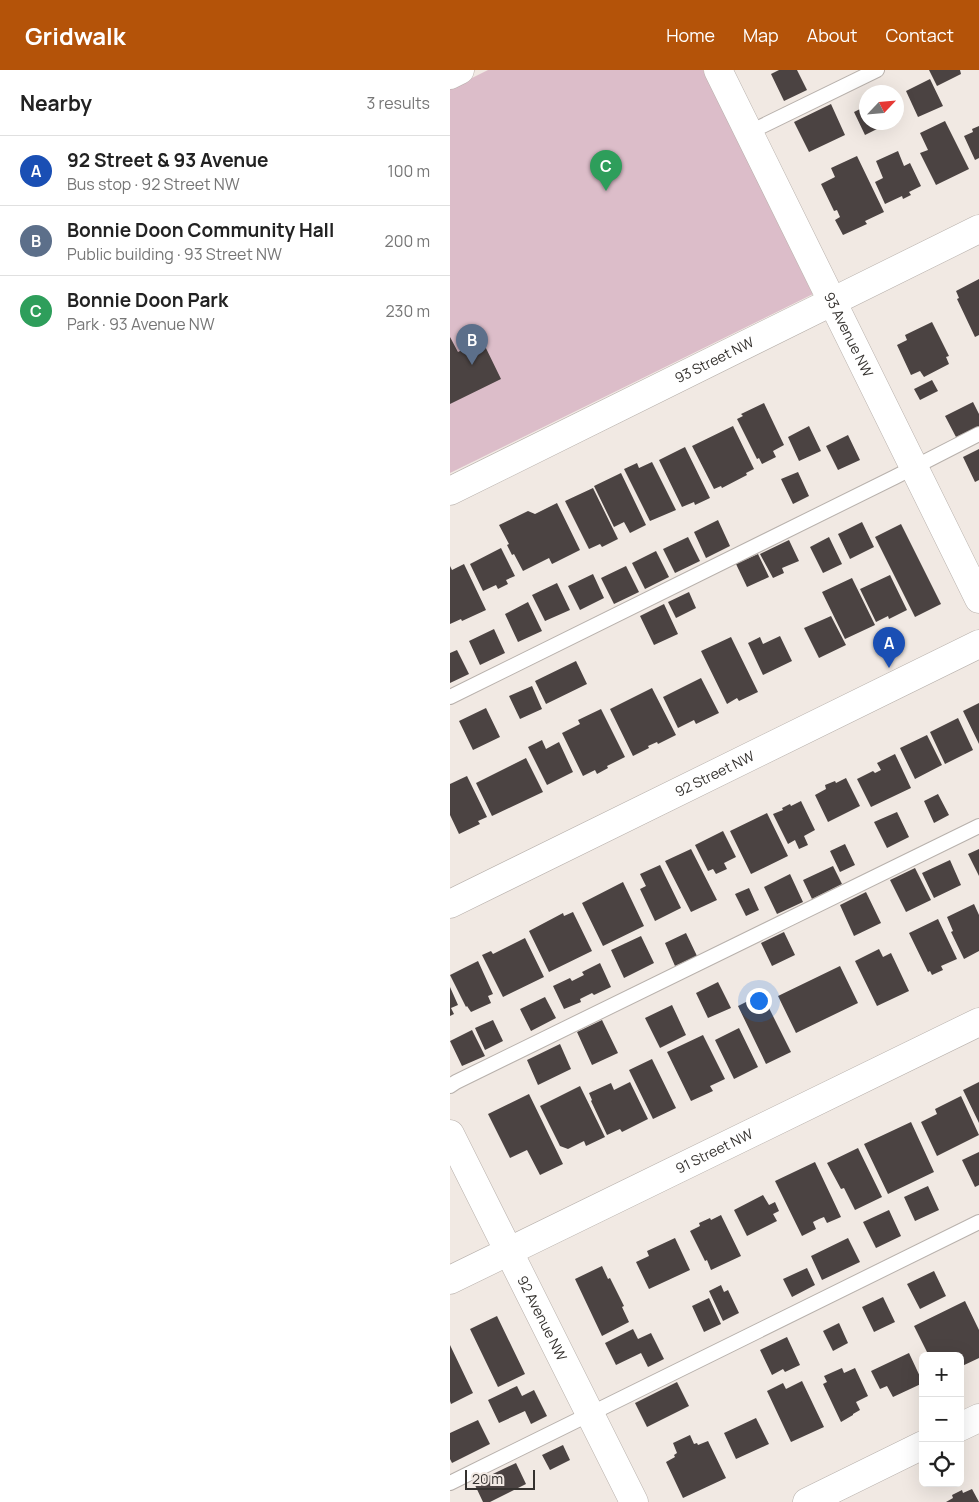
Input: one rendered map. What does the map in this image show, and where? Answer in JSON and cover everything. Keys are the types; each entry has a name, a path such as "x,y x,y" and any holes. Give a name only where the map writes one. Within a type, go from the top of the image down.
{"street":[{"path":"450,75 460,70"},
{"name":"93 Avenue NW","path":"718,70 979,599"},
{"name":"93 Street NW","path":"450,491 979,229"},
{"name":"92 Street NW","path":"450,904 979,644"},
{"name":"91 Street NW","path":"450,1280 979,1022"},
{"name":"92 Avenue NW","path":"450,1134 634,1502"},
{"path":"964,1425 979,1418"},
{"path":"807,1502 919,1447"}],"lane":[{"path":"748,133 877,70"},
{"path":"450,697 979,434"},
{"path":"450,1086 979,826"},
{"path":"450,1483 979,1222"}],"shaded area":[{"path":"488,70 703,70 813,294 450,473 450,89"}],"building":[{"path":"779,70 797,70 807,90 784,101 771,74"},
{"path":"929,70 960,70 961,74 937,86"},
{"path":"930,79 943,106 918,117 906,91"},
{"path":"831,104 845,135 809,152 794,122"},
{"path":"859,110 859,122 854,112"},
{"path":"945,121 969,169 936,185 920,153 928,150 920,133"},
{"path":"979,126 979,158 975,160 964,136 973,132 972,129"},
{"path":"863,130 875,130 865,135"},
{"path":"898,151 904,166 910,163 921,186 909,192 911,195 903,199 902,196 885,204 875,182 883,178 876,161"},
{"path":"857,156 884,212 865,221 867,224 843,235 835,220 840,217 837,210 834,211 821,184 835,177 831,168"},
{"path":"979,279 979,335 975,337 957,299 959,298 956,291"},
{"path":"932,322 949,356 946,357 949,364 924,377 920,371 911,375 897,345 907,340 905,335"},
{"path":"450,337 458,352 482,340 501,379 450,404"},
{"path":"932,380 938,391 920,400 914,389"},
{"path":"973,402 979,414 979,426 956,437 945,416"},
{"path":"764,403 784,445 773,451 776,457 762,464 759,458 757,459 737,419 743,416 741,414"},
{"path":"733,426 754,469 746,473 747,475 722,488 721,486 714,489 692,446"},
{"path":"809,426 821,451 799,461 788,437"},
{"path":"848,435 860,460 838,470 826,446"},
{"path":"685,447 710,498 695,505 694,502 682,507 659,460"},
{"path":"979,449 979,480 975,482 963,457"},
{"path":"652,462 676,510 650,521 624,469 637,463 639,468"},
{"path":"798,472 809,496 793,504 781,479"},
{"path":"621,473 646,525 630,533 624,522 614,527 594,486"},
{"path":"593,488 618,539 602,547 600,544 589,549 565,501"},
{"path":"557,503 580,550 552,564 549,558 523,571 514,554 512,555 507,545 509,544 499,525 528,511 535,514"},
{"path":"718,520 730,546 706,558 694,532"},
{"path":"862,522 874,547 850,559 838,534"},
{"path":"901,524 941,604 915,617 875,537"},
{"path":"688,537 700,561 675,573 663,549"},
{"path":"829,537 842,564 823,573 810,547"},
{"path":"789,540 799,561 782,568 784,573 773,578 760,554"},
{"path":"501,548 515,576 506,580 508,584 498,589 496,585 483,591 470,564"},
{"path":"656,551 669,577 645,589 632,563"},
{"path":"758,554 769,577 747,587 736,564"},
{"path":"464,564 486,610 462,621 461,619 450,624 450,566 452,570"},
{"path":"626,566 639,592 614,604 601,578"},
{"path":"593,574 604,598 580,610 568,586"},
{"path":"890,575 907,610 889,619 888,616 876,622 860,589"},
{"path":"852,578 875,625 845,639 822,592"},
{"path":"557,583 570,610 545,621 532,595"},
{"path":"689,592 696,608 676,618 668,602"},
{"path":"528,602 542,631 518,642 505,614"},
{"path":"664,604 678,634 654,645 640,616"},
{"path":"831,616 846,645 819,658 804,628"},
{"path":"494,629 505,653 480,665 469,641"},
{"path":"780,636 792,661 763,675 748,643 760,637 763,644"},
{"path":"731,637 758,692 739,701 737,698 727,704 701,651"},
{"path":"457,650 469,674 450,683 450,653"},
{"path":"576,661 587,684 546,704 535,681"},
{"path":"701,678 719,713 696,724 694,720 678,728 663,697"},
{"path":"532,686 542,709 520,719 509,696"},
{"path":"652,688 676,735 658,744 657,742 648,746 649,748 633,756 610,709"},
{"path":"979,703 979,744 963,711"},
{"path":"486,708 500,737 473,750 459,721"},
{"path":"601,709 625,757 607,766 608,768 597,774 595,770 583,776 562,733 580,724 578,720"},
{"path":"958,718 973,750 945,764 930,732"},
{"path":"927,735 942,765 915,779 900,748"},
{"path":"542,740 546,749 559,742 573,772 547,785 528,747"},
{"path":"895,754 911,788 871,807 857,779 873,771 875,773 881,770 877,763"},
{"path":"526,758 543,792 492,816 476,783"},
{"path":"467,776 487,817 478,821 480,824 459,834 450,815 450,784"},
{"path":"846,778 860,806 828,822 815,795 826,789 825,785 835,781 836,783"},
{"path":"938,794 949,815 934,823 924,801"},
{"path":"801,801 815,830 804,836 808,845 799,849 795,840 788,844 773,814 783,810 782,808 790,804 791,806"},
{"path":"897,812 909,837 887,848 874,822"},
{"path":"767,813 788,856 751,874 730,831"},
{"path":"723,831 736,857 724,863 727,869 716,874 713,869 708,871 695,845"},
{"path":"845,844 855,865 840,872 830,851"},
{"path":"691,849 717,900 691,912 665,861"},
{"path":"979,849 979,876 968,854"},
{"path":"950,860 961,885 934,898 922,873"},
{"path":"660,865 681,908 655,921 640,889 646,886 640,874"},
{"path":"833,866 842,884 812,899 803,880"},
{"path":"915,868 931,900 906,912 890,880"},
{"path":"790,874 803,902 777,914 764,887"},
{"path":"623,882 644,926 603,946 582,903"},
{"path":"749,888 759,910 746,916 735,894"},
{"path":"866,892 881,923 854,936 840,905"},
{"path":"974,904 979,915 979,951 964,959 951,932 953,931 947,917"},
{"path":"573,912 592,951 549,972 529,931 563,913 564,916"},
{"path":"938,919 957,959 941,966 943,970 932,975 930,971 928,972 909,933"},
{"path":"784,932 795,955 772,966 761,943"},
{"path":"686,933 697,956 675,966 665,943"},
{"path":"641,936 654,963 624,978 611,950"},
{"path":"525,938 544,977 503,997 482,955 491,951 493,954"},
{"path":"879,949 883,957 891,953 909,991 877,1006 855,961"},
{"path":"478,961 493,994 488,996 491,1003 471,1012 466,1007 450,975"},
{"path":"600,963 611,987 594,995 592,993 580,999 581,1002 564,1009 553,986 570,978 572,981 584,975 582,972"},
{"path":"840,966 858,1003 796,1033 778,996"},
{"path":"718,982 731,1008 708,1018 696,993"},
{"path":"450,987 458,1005 451,1008 454,1014 450,1016"},
{"path":"762,994 791,1052 766,1064 738,1006"},
{"path":"545,997 556,1018 531,1031 520,1009"},
{"path":"672,1005 686,1035 660,1048 645,1018"},
{"path":"493,1020 503,1041 485,1050 475,1028"},
{"path":"602,1020 618,1053 592,1065 577,1032"},
{"path":"739,1028 758,1067 734,1079 715,1040"},
{"path":"472,1030 485,1056 462,1066 450,1041"},
{"path":"703,1035 725,1079 710,1086 713,1091 691,1101 667,1052"},
{"path":"560,1044 571,1069 538,1085 527,1060"},
{"path":"652,1059 676,1108 653,1119 629,1070"},
{"path":"630,1082 648,1119 622,1132 620,1129 607,1135 589,1093 611,1083 614,1090"},
{"path":"979,1082 979,1123 963,1090"},
{"path":"580,1086 605,1137 586,1146 584,1141 568,1149 560,1146 540,1106"},
{"path":"529,1094 563,1164 540,1175 527,1150 510,1158 488,1114"},
{"path":"961,1096 979,1135 937,1156 921,1122 937,1114 935,1109"},
{"path":"911,1122 934,1172 888,1194 864,1144"},
{"path":"858,1148 882,1197 855,1210 844,1188 841,1189 827,1163"},
{"path":"979,1152 979,1185 975,1187 962,1160"},
{"path":"815,1162 841,1217 827,1223 824,1217 819,1219 813,1222 816,1229 802,1236 775,1181"},
{"path":"928,1186 939,1210 915,1221 904,1197"},
{"path":"763,1195 769,1205 775,1202 779,1211 773,1214 777,1221 747,1236 734,1210"},
{"path":"889,1210 901,1236 876,1248 863,1222"},
{"path":"721,1215 741,1256 711,1270 690,1231 700,1226 699,1223"},
{"path":"675,1238 690,1270 649,1289 636,1262 649,1256 647,1251"},
{"path":"848,1238 860,1262 822,1280 811,1256"},
{"path":"602,1266 624,1306 622,1307 629,1322 602,1336 575,1279"},
{"path":"807,1268 815,1285 792,1297 783,1279"},
{"path":"934,1271 946,1296 920,1309 907,1284"},
{"path":"721,1285 724,1292 728,1290 739,1313 723,1321 709,1291"},
{"path":"883,1297 895,1322 874,1332 862,1307"},
{"path":"709,1298 721,1324 704,1332 692,1306"},
{"path":"965,1301 979,1330 979,1358 964,1365 964,1352 927,1352 914,1326"},
{"path":"497,1316 525,1374 498,1387 470,1329"},
{"path":"839,1323 848,1343 833,1351 823,1331"},
{"path":"633,1329 638,1339 651,1333 664,1359 648,1367 641,1353 616,1365 605,1343"},
{"path":"787,1337 800,1365 785,1372 783,1369 772,1375 760,1350"},
{"path":"450,1345 473,1393 451,1404 450,1401"},
{"path":"909,1353 919,1374 919,1385 893,1397 887,1386 880,1389 871,1371"},
{"path":"842,1368 844,1373 855,1368 868,1396 856,1402 860,1410 841,1422 823,1384 827,1382 824,1376"},
{"path":"802,1381 824,1427 791,1442 767,1391 783,1383 786,1389"},
{"path":"677,1382 689,1406 647,1427 635,1403"},
{"path":"517,1386 522,1396 534,1390 547,1416 531,1424 525,1411 499,1423 488,1400"},
{"path":"756,1418 769,1444 736,1459 724,1433"},
{"path":"478,1420 490,1444 452,1463 450,1459 450,1433"},
{"path":"690,1435 694,1444 697,1443 698,1445 708,1441 726,1478 683,1498 666,1462 675,1457 674,1455 677,1453 673,1443"},
{"path":"563,1445 570,1460 550,1470 542,1455"},
{"path":"516,1463 526,1484 490,1502 483,1502 474,1483"},
{"path":"972,1489 979,1502 946,1502 953,1498 952,1495 962,1490 963,1493"}],"place":[{"name":"Bonnie Doon Park","path":"606,191"},
{"name":"Bonnie Doon Community Hall","path":"472,365"},
{"name":"92 Street & 93 Avenue","path":"889,668"}]}
